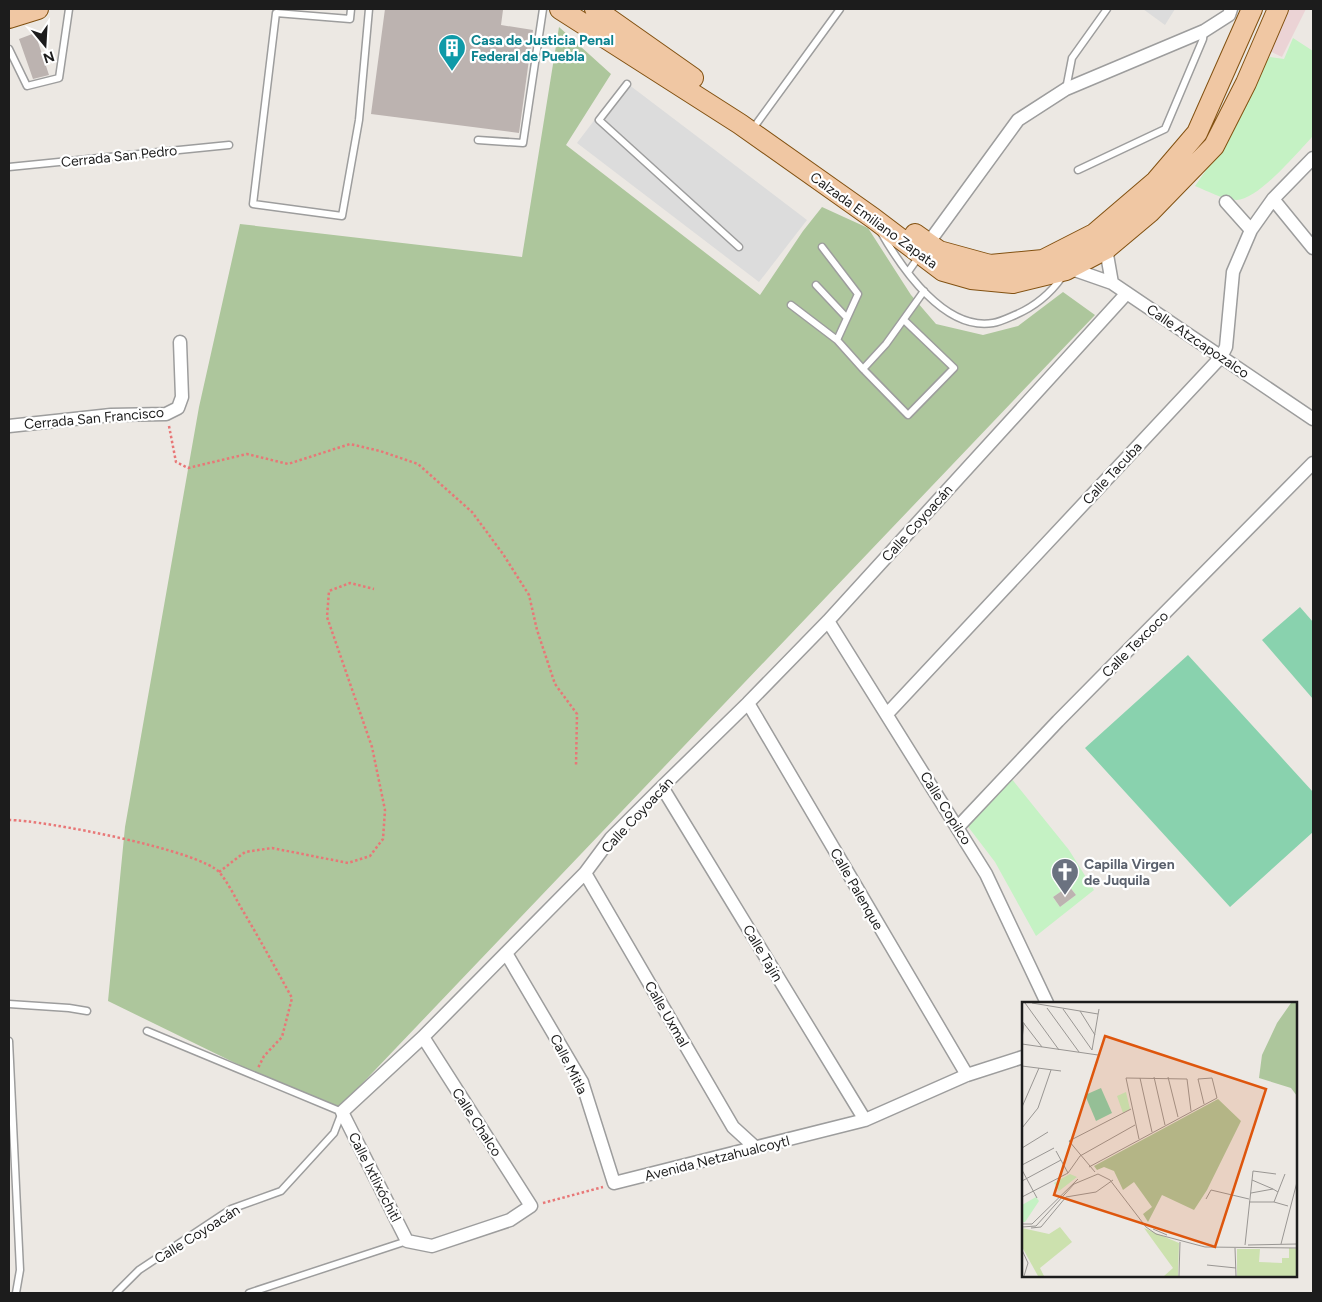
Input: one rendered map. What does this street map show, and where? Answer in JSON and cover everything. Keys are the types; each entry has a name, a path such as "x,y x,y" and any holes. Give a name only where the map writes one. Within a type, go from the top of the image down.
{"main road":[{"path":"9,18 38,9"},
{"name":"Calzada Emiliano Zapata","path":"560,9 740,124 873,218 924,249 939,250 990,265 1043,260 1094,234 1156,181 1197,133 1252,9"},
{"name":"Calzada Emiliano Zapata","path":"595,9 757,123 924,249 943,271 971,279 1013,283 1068,269 1106,249 1150,212 1214,146 1246,83 1278,9"}],"street":[{"path":"924,249 1018,120 1066,89 1204,31 1229,15 1231,9"},
{"name":"Calle Tacuba","path":"887,714 1221,357 1226,347 1233,272 1251,230 1273,199 1313,158"},
{"path":"1273,199 1313,248"},
{"path":"1226,202 1251,230"},
{"path":"1106,249 1112,283"},
{"name":"Calle Atzcapozalco","path":"1068,269 1112,283 1313,419"},
{"name":"Calle Coyoacán","path":"342,1112 423,1037 585,873 611,838 828,621 1127,293"},
{"path":"172,411 182,397 180,342"},
{"name":"Cerrada San Francisco","path":"9,426 111,415 172,411"},
{"name":"Calle Texcoco","path":"958,827 1058,721 1313,463"},
{"name":"Calle Copilco","path":"828,621 986,874 1047,1002"},
{"name":"Calle Palenque","path":"748,703 967,1075"},
{"name":"Calle Tajín","path":"662,786 865,1120"},
{"name":"Calle Uxmal","path":"585,873 733,1127 756,1148"},
{"name":"Calle Mitla","path":"506,952 582,1082 614,1184"},
{"name":"Calle Chalco","path":"423,1037 532,1206"},
{"name":"Avenida Netzahualcoytl","path":"614,1184 865,1120 967,1075 1022,1057"},
{"name":"Calle Ixtlixóchitl","path":"342,1112 408,1241"},
{"path":"408,1241 432,1246 510,1220 532,1206"}],"lane":[{"path":"9,50 26,86 59,78 69,9"},
{"path":"352,9 350,19 276,13 253,204 342,216 359,120 369,9"},
{"path":"478,140 523,143 543,9"},
{"path":"757,123 840,9"},
{"path":"1066,89 1072,58 1107,9"},
{"path":"1078,170 1165,129 1203,39 1204,31"},
{"path":"628,84 599,120 740,247"},
{"name":"Cerrada San Pedro","path":"9,167 229,145"},
{"path":"873,218 892,250 924,291 946,311 976,323 994,323 1032,307 1068,269"},
{"path":"822,248 858,294 837,340"},
{"path":"908,272 924,249"},
{"path":"816,285 847,318"},
{"path":"862,369 886,344 924,291"},
{"path":"791,304 837,340 862,369 908,414 954,368 904,320"},
{"path":"9,1004 86,1011"},
{"path":"147,1031 255,1078 342,1112"},
{"path":"9,1041 20,1270 16,1293"},
{"name":"Calle Coyoacán","path":"116,1293 139,1270 231,1209 281,1191 334,1133 342,1112"},
{"path":"248,1293 408,1241"}],"path":[{"path":"172,411 176,462 188,468 247,454 288,464 350,444 380,451 418,464 472,512 504,554 529,595 537,630 555,684 577,714 576,766"},
{"path":"220,872 245,852 272,848 348,863 370,856 383,839 385,810 372,747 327,617 329,592 350,582 374,589"},
{"path":"9,820 24,820 103,834 196,859 220,872 263,943 292,998 282,1037 264,1056 255,1078"},
{"path":"532,1206 614,1184"}],"shaded area":[{"path":"1143,9 1175,9 1165,25"},
{"path":"1284,9 1306,9 1282,57 1265,49"},
{"path":"624,81 807,220 759,282 577,143"}],"green space":[{"path":"559,27 611,74 566,145 760,295 803,231 822,207 868,228 911,295 936,324 983,335 1018,326 1063,292 1095,315 335,1112 108,1001 125,827 199,407 240,224 522,257"},
{"path":"1293,38 1313,51 1313,136 1288,164 1255,193 1245,198 1236,200 1225,198 1195,186 1209,166 1263,65 1270,57 1284,59"},
{"path":"1300,607 1313,622 1313,699 1262,640"},
{"path":"1188,655 1313,792 1313,832 1230,907 1085,748"},
{"path":"1011,778 1069,850 1094,890 1036,936 995,862 966,824","holes":["1069,886 1076,895 1060,907 1053,897"]}],"building":[{"name":"Casa de Justicia Penal Federal de Puebla","path":"385,9 503,10 501,25 533,30 519,133 371,114"},
{"path":"35,33 49,75 33,79 19,39"},
{"name":"Capilla Virgen de Juquila","path":"1069,886 1076,895 1060,907 1053,897"}],"place":[{"name":"Casa de Justicia Penal Federal de Puebla","path":"452,72"},
{"name":"Capilla Virgen de Juquila","path":"1065,896"}]}
